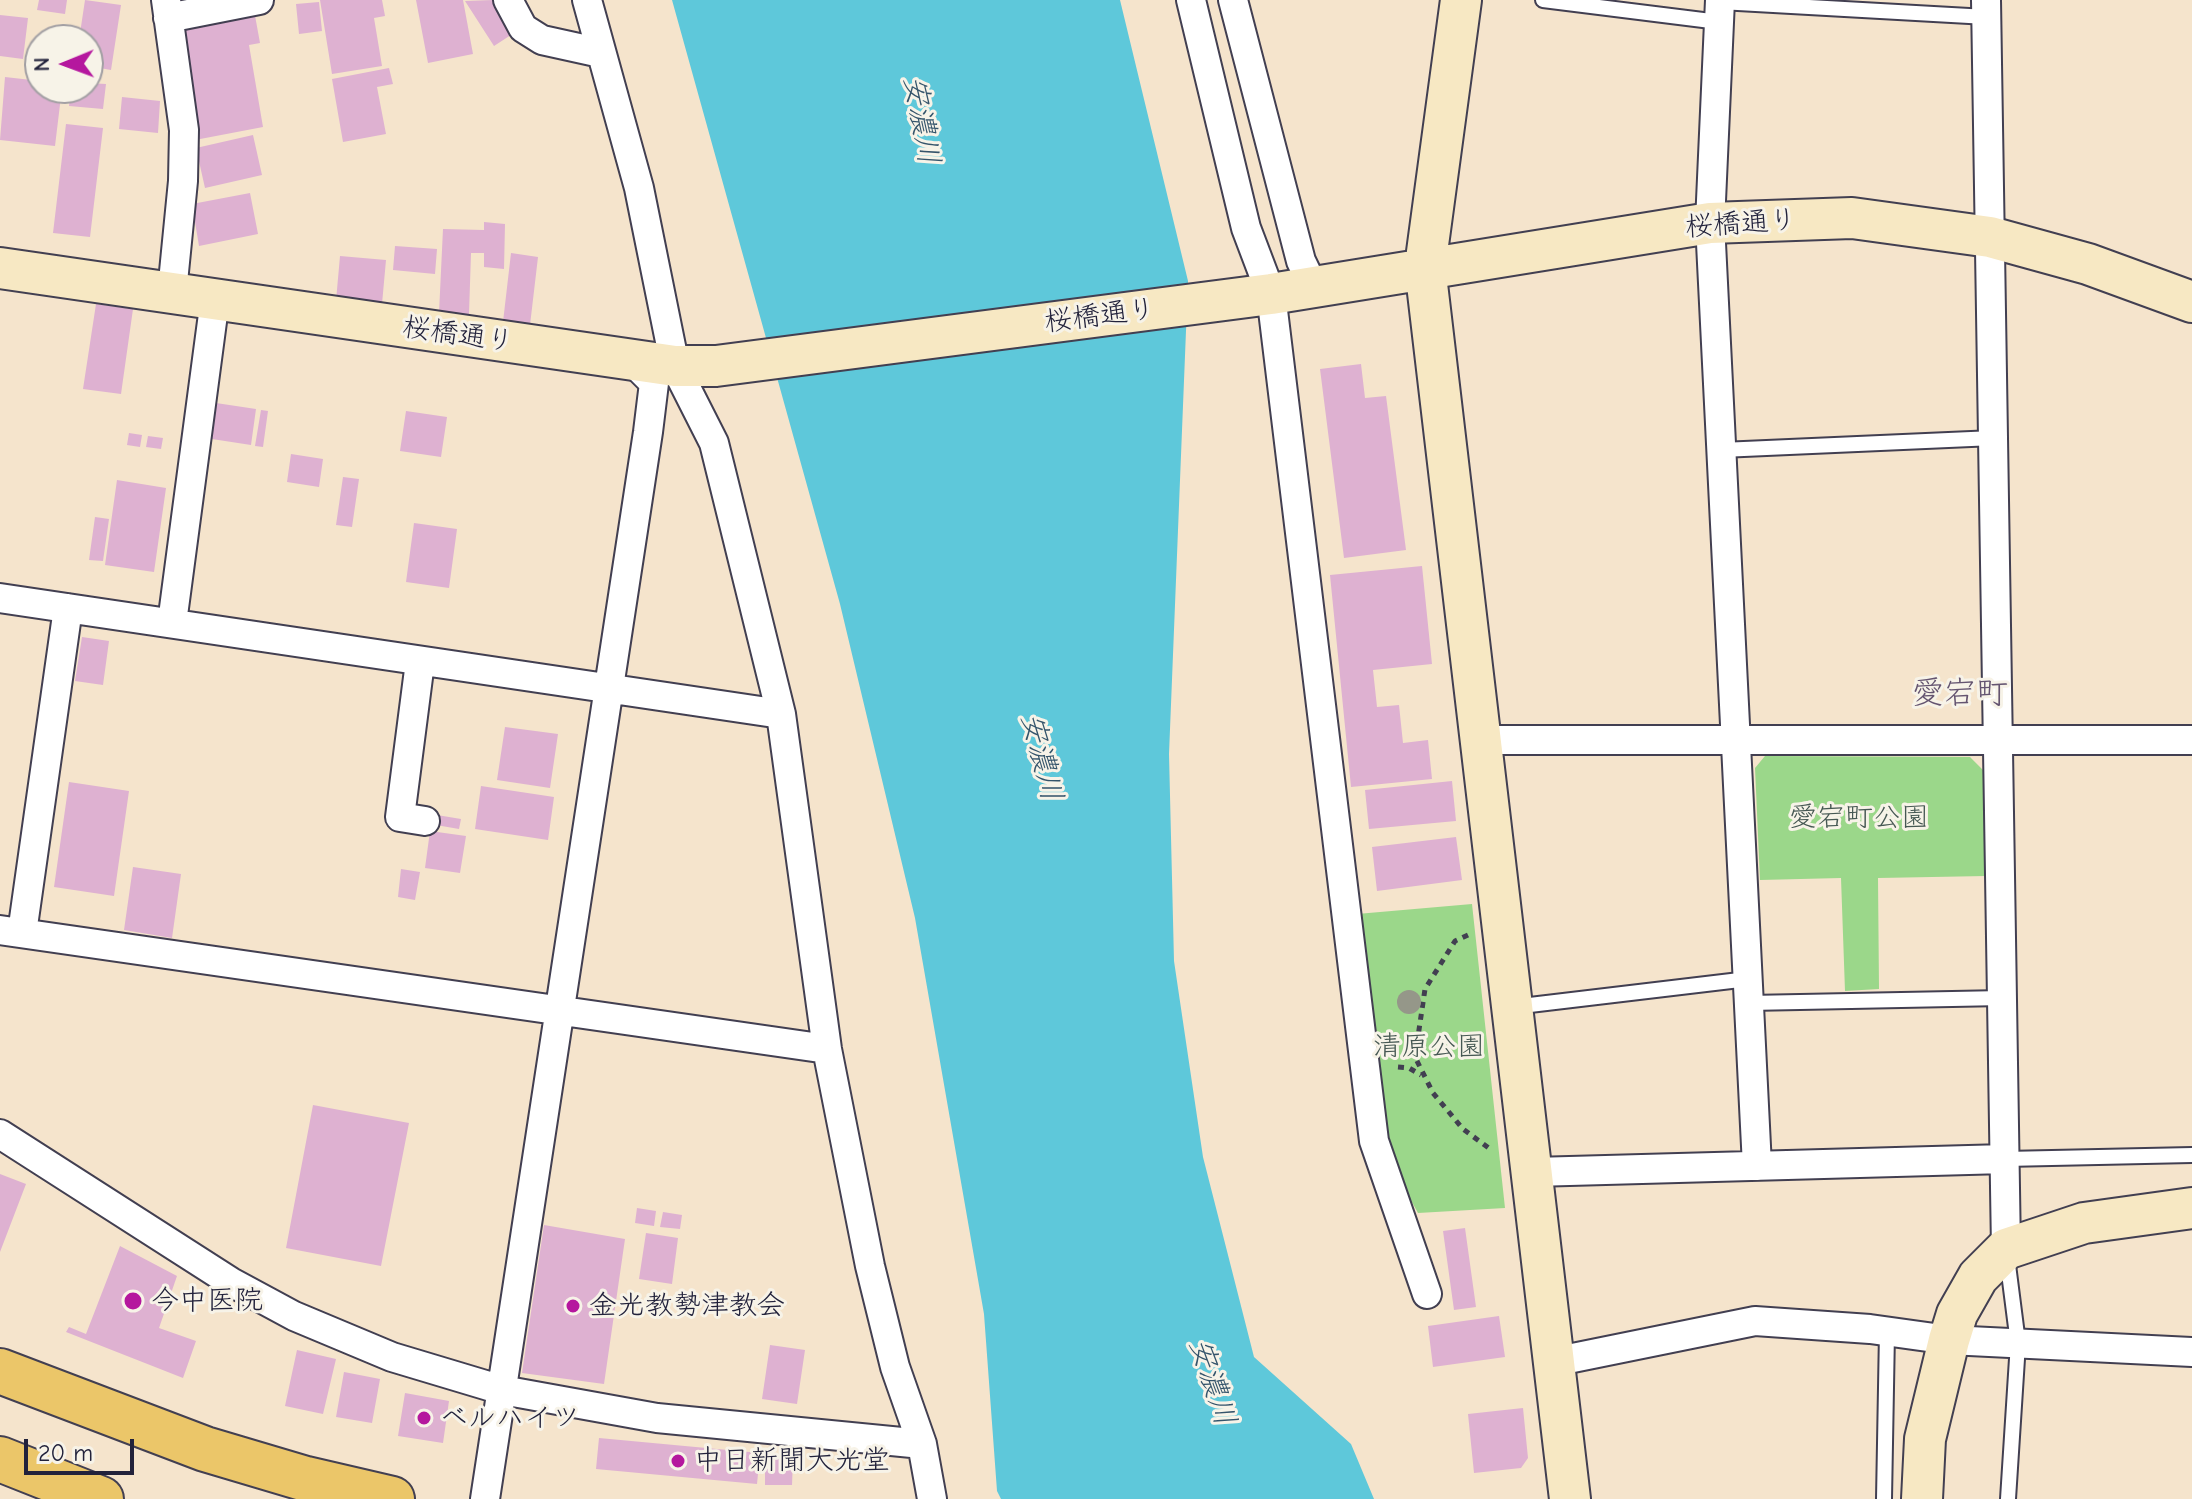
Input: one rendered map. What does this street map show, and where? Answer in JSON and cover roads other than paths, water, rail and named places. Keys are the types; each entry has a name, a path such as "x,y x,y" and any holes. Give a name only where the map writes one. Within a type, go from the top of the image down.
{"highway":[{"path":"0,1371 205,1449 306,1479 392,1499"},
{"path":"0,1459 101,1499"}],"street":[{"path":"172,292 183,181 184,130 167,9 259,0"},
{"path":"508,0 523,28 542,40 601,53"},
{"path":"587,0 639,188 675,366 714,443 781,714 800,828 827,1049 870,1266 895,1367 922,1444 932,1499"},
{"path":"1191,0 1246,228 1271,294 1374,1141 1427,1294"},
{"path":"1233,0 1301,261 1313,286"},
{"path":"1461,0 1425,267 1570,1499"},
{"path":"1719,8 1710,223 1757,1166"},
{"path":"1987,8 2006,1249"},
{"name":"桜橋通り","path":"0,268 675,366 716,366 1271,294 1710,223 1852,218 1990,237 2088,264 2192,302"},
{"path":"172,623 215,299"},
{"path":"485,1499 648,432 654,383 632,361"},
{"path":"648,432 696,405"},
{"path":"0,598 781,714"},
{"path":"68,608 11,931 827,1049"},
{"path":"420,662 400,817 425,821"},
{"path":"1483,740 2192,740"},
{"path":"0,1134 231,1282 294,1316 392,1357 502,1390 698,1424 922,1444"},
{"path":"1533,1172 2005,1159"},
{"path":"1922,1499 1925,1439 1949,1340 1957,1314 1978,1277 2006,1249 2084,1223 2192,1208"},
{"path":"1553,1362 1755,1321 1949,1340 2192,1352"}],"lane":[{"path":"1543,0 1719,8 1987,8"},
{"path":"1721,450 1994,438"},
{"path":"1513,1007 1749,991 2003,998"},
{"path":"2005,1159 2192,1155"},
{"path":"2006,1249 2007,1279 2018,1343 2008,1499"},
{"path":"1884,1499 1887,1332"}],"water":[{"name":"安濃川","path":"672,0 1120,0 1188,281 1169,754 1174,961 1203,1157 1254,1357 1351,1444 1374,1499 1001,1499 997,1491 984,1314 915,918 840,604"}],"place":[{"name":"今中医院","path":"133,1301"},
{"name":"金光教勢津教会","path":"573,1306"},
{"name":"ベルハイツ","path":"424,1418"},
{"name":"中日新聞大光堂","path":"678,1461"}],"district":[{"name":"愛宕町","path":"1960,694"}],"park label":[{"name":"愛宕町公園","path":"1859,818"},
{"name":"清原公園","path":"1429,1047"}]}
